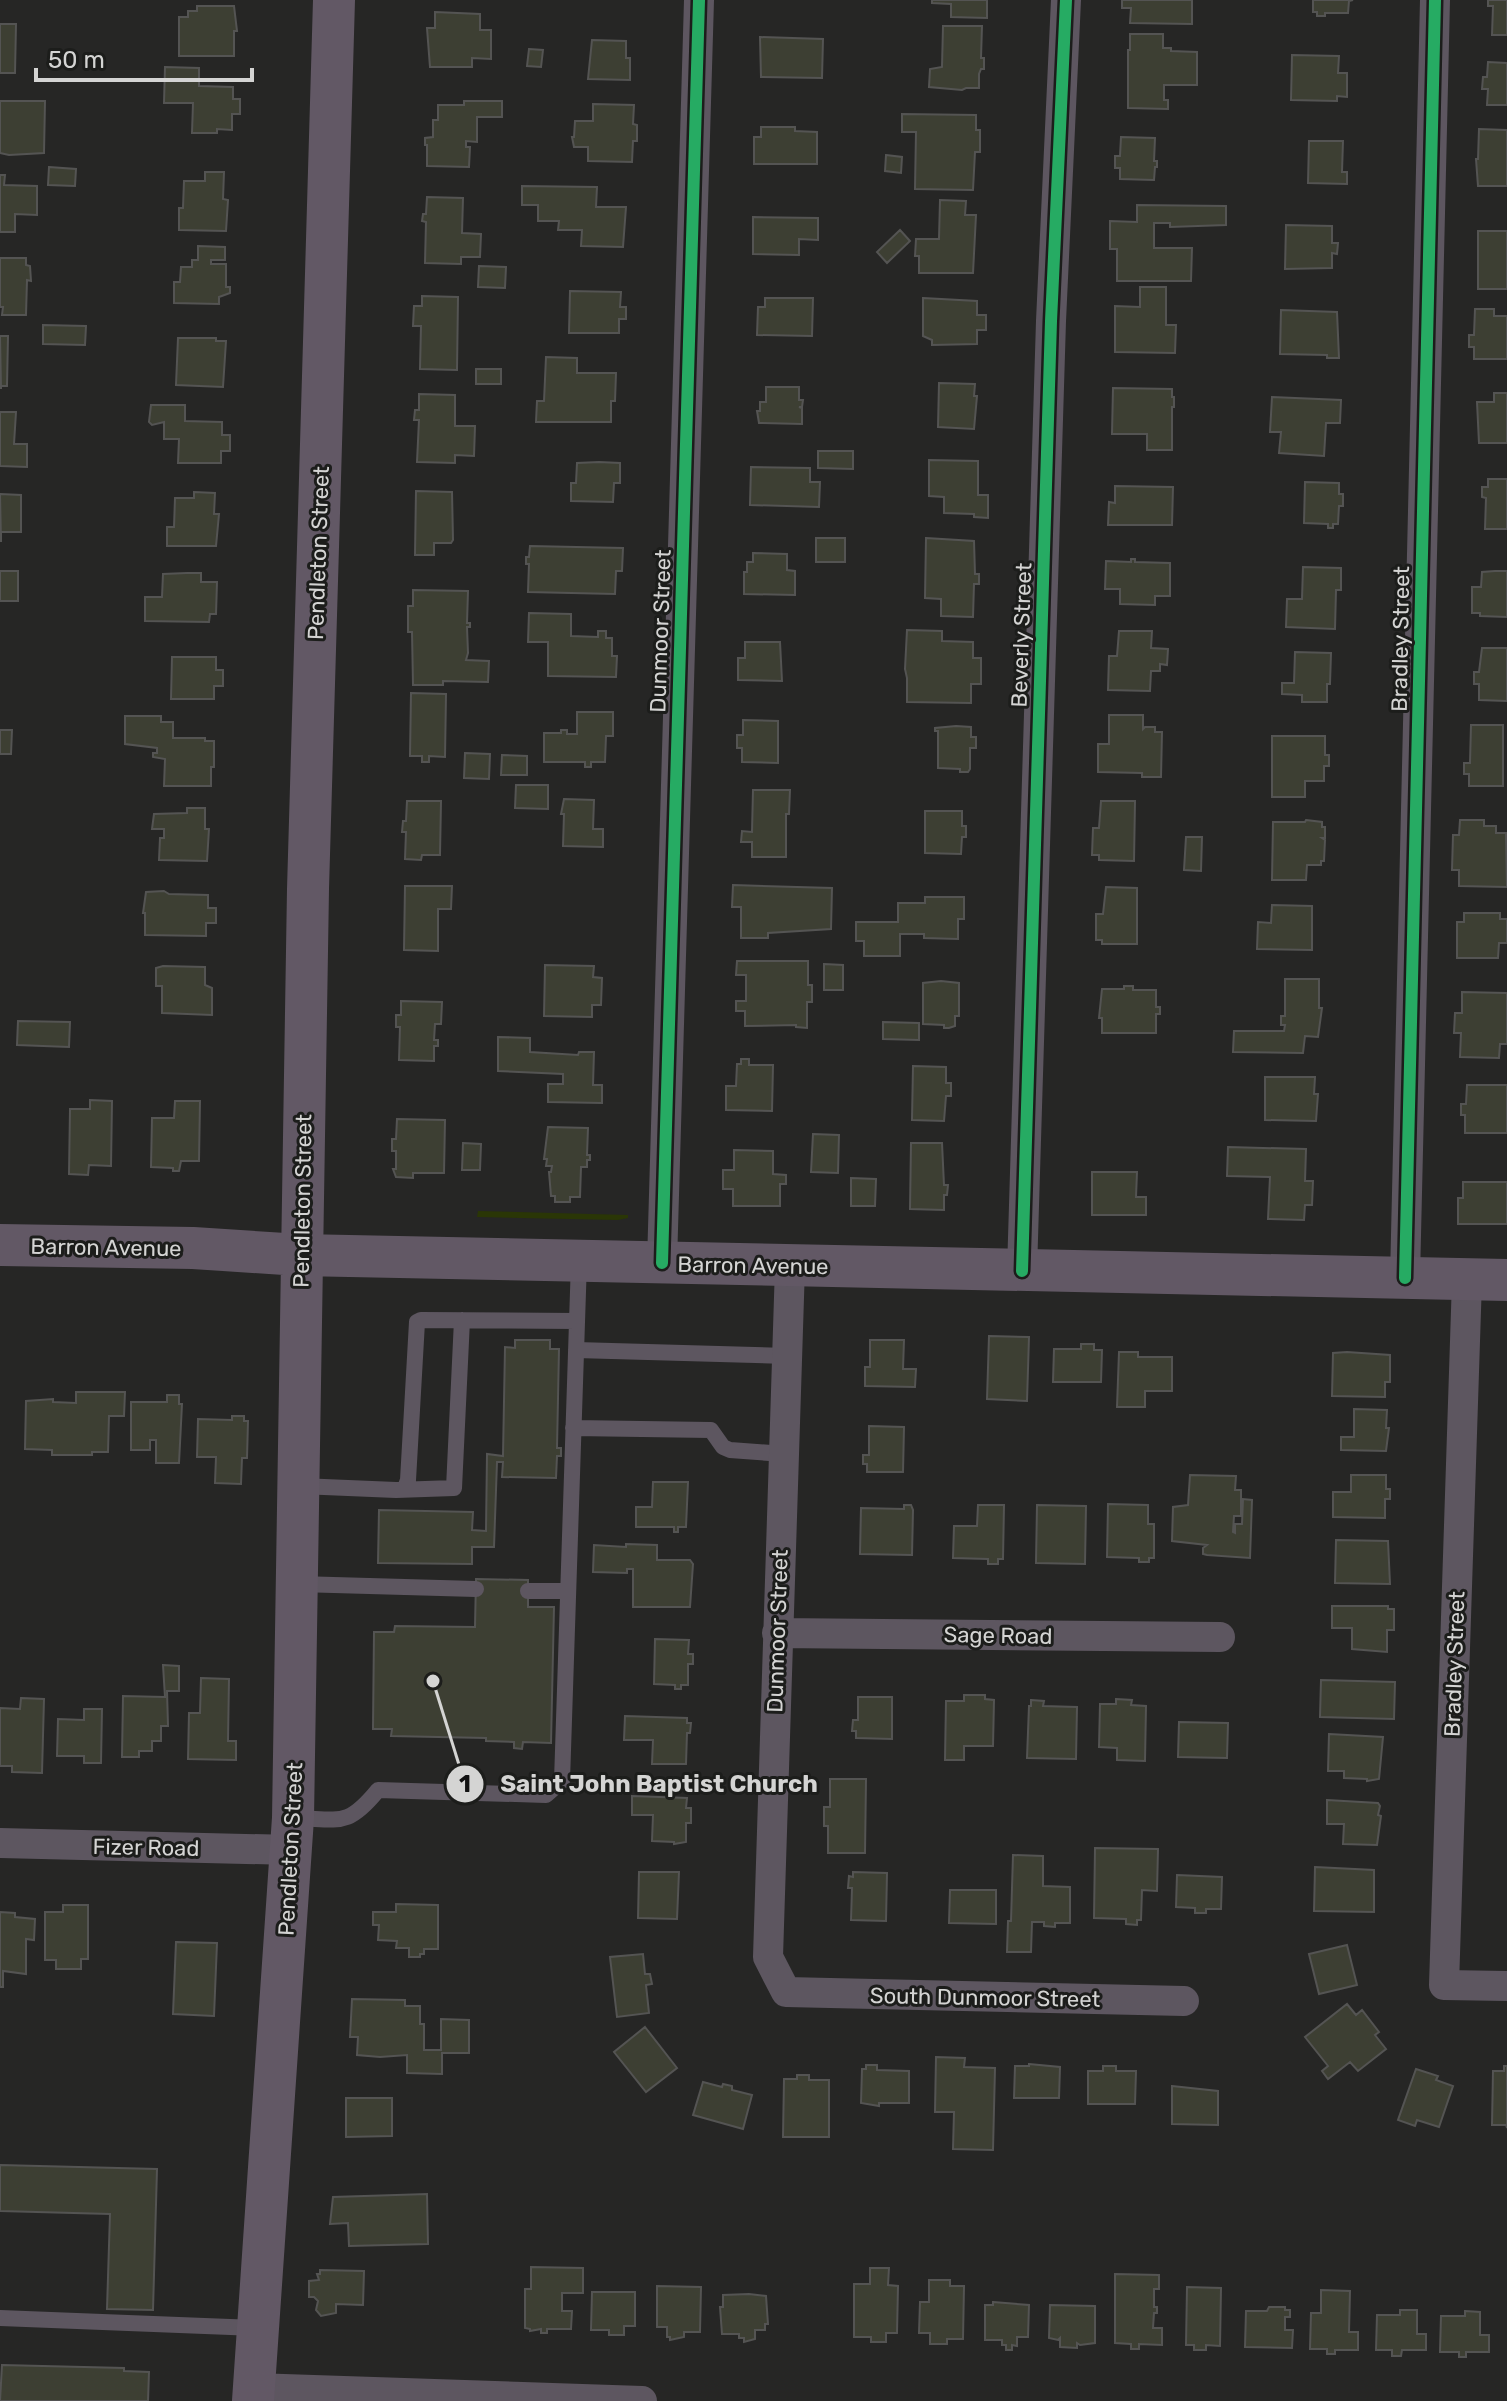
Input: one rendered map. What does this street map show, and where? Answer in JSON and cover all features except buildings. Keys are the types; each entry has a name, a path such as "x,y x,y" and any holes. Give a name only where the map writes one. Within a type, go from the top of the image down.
{"main road":[{"name":"Pendleton Street","path":"253,2395 292,1834 307,903 334,0"},
{"name":"Barron Avenue","path":"0,1245 193,1248 300,1255 1487,1280"}],"street":[{"name":"Dunmoor Street","path":"662,1263 699,0"},
{"name":"Beverly Street","path":"1022,1271 1051,321 1066,0"},
{"name":"Bradley Street","path":"1405,1278 1435,0"},
{"name":"Dunmoor Street","path":"786,1992 768,1957 790,1266"},
{"name":"Bradley Street","path":"1487,1280 1444,1985 1507,1986"},
{"name":"Sage Road","path":"777,1633 1220,1637"},
{"name":"Fizer Road","path":"0,1843 292,1834"},
{"name":"South Dunmoor Street","path":"786,1992 1184,2001"},
{"path":"253,2395 642,2401"}],"lane":[{"path":"292,1834 348,1819 357,1814 378,1790 546,1795 562,1781 579,1261"},
{"path":"405,1488 408,1480 416,1327 421,1320 577,1321"},
{"path":"300,1486 449,1490 456,1482 462,1320"},
{"path":"576,1350 787,1356"},
{"path":"573,1428 711,1430 723,1447 730,1450 784,1454"},
{"path":"298,1584 476,1589"},
{"path":"528,1591 568,1591"},
{"path":"0,2318 258,2329"}],"green space":[{"path":"478,1211 628,1215 628,1218 477,1217"}],"cycle path":[{"path":"662,1263 699,0"},
{"path":"1022,1271 1051,321 1066,0"},
{"path":"1405,1278 1435,0"}],"place":[{"name":"Saint John Baptist Church","path":"433,1681"}]}
